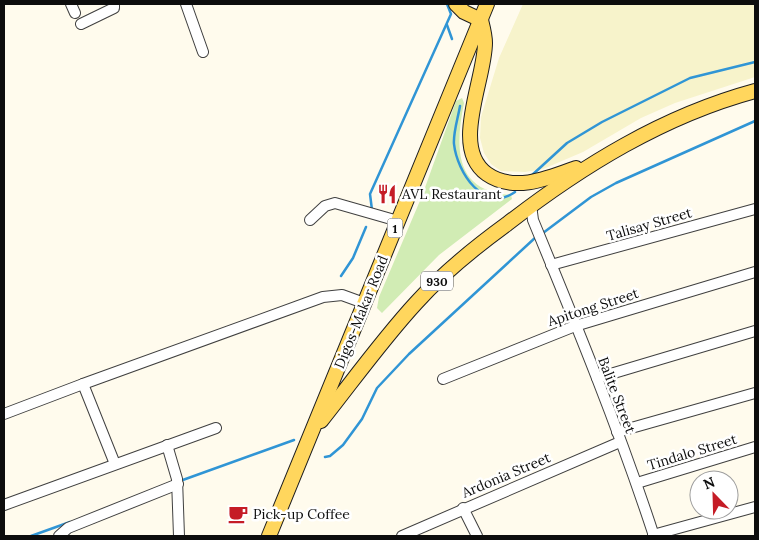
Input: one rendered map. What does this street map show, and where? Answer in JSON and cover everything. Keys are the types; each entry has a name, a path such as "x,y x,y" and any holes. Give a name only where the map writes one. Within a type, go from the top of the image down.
{"main road":[{"path":"456,4 464,12 480,20"},
{"name":"Digos-Makar Road","path":"268,536 487,4"},
{"name":"930","path":"480,20 485,50 470,143 476,164 489,176 499,181 526,183 597,161"},
{"name":"930","path":"310,435 421,297 466,254 531,205 597,161 675,118 755,91"}],"street":[{"path":"81,24 114,8 114,4"},
{"path":"186,4 203,52"},
{"path":"310,220 325,206 335,203 398,221"},
{"name":"Balite Street","path":"531,205 531,214 574,326 597,378 654,536"},
{"name":"Talisay Street","path":"551,265 755,209"},
{"name":"Apitong Street","path":"443,379 574,326 755,272"},
{"path":"4,414 323,297 342,295 364,303"},
{"path":"597,378 755,331"},
{"path":"84,384 115,464"},
{"name":"Ardonia Street","path":"402,536 619,437 755,393"},
{"path":"4,505 216,428"},
{"path":"167,445 178,484 179,536"},
{"name":"Tindalo Street","path":"636,483 755,447"},
{"path":"59,536 68,528 178,484"},
{"path":"654,536 755,506"},
{"path":"463,508 477,536"}],"shaded area":[{"path":"523,4 755,4 755,77 675,103 641,118 583,152 543,169 525,172 501,171 491,164 484,153 480,138 481,117 499,58"}],"green space":[{"path":"462,98 464,103 461,120 460,151 463,164 469,176 478,185 492,192 511,195 512,199 439,255 382,313 377,308 379,297 422,196 456,101"}],"waterway":[{"path":"372,210 370,194 451,14 447,4"},
{"path":"447,25 452,39"},
{"path":"531,176 567,143 602,122 690,78 755,62"},
{"path":"460,106 454,144 456,155 466,177 474,187 483,194 493,198 504,197 515,192"},
{"path":"543,233 591,197 616,183 755,121"},
{"path":"341,276 353,258 366,227"},
{"path":"325,457 330,456 343,445 362,419 377,388 409,354 536,237"},
{"path":"180,481 294,440"},
{"path":"31,536 70,522"}],"place":[{"name":"AVL Restaurant","path":"387,194"},
{"name":"Pick-up Coffee","path":"238,514"}]}
